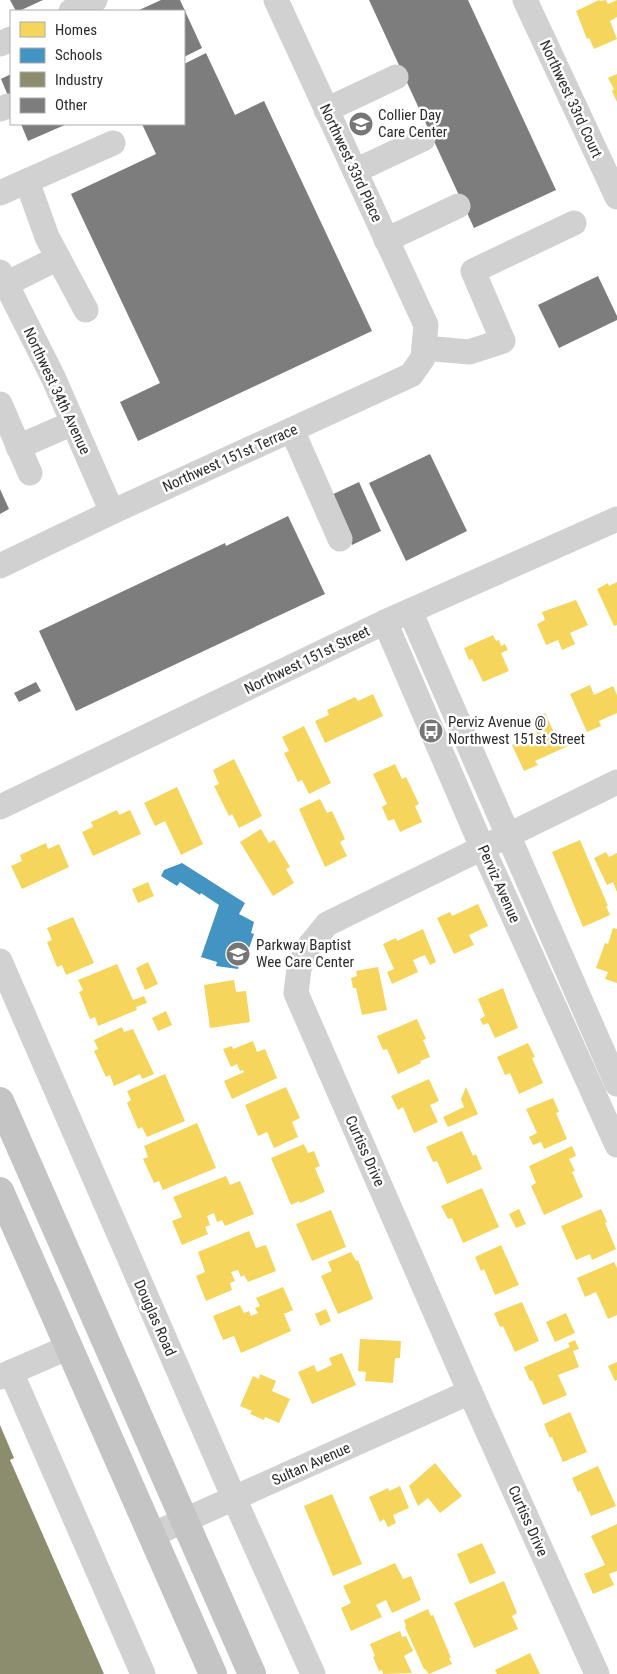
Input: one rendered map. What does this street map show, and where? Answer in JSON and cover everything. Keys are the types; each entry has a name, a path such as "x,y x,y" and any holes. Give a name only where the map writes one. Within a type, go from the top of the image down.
{"main road":[{"path":"0,1101 252,1674"},
{"path":"0,1191 213,1674"}],"street":[{"path":"73,10 96,0"},
{"name":"Northwest 33rd Place","path":"276,0 386,240 425,336"},
{"name":"Northwest 33rd Court","path":"525,0 617,198"},
{"path":"326,110 396,77"},
{"path":"355,171 423,139"},
{"path":"0,193 113,142"},
{"path":"27,181 47,237 86,310"},
{"path":"386,240 458,206"},
{"path":"425,336 469,352 503,341 473,272 574,223"},
{"path":"3,278 58,258"},
{"name":"Northwest 34th Avenue","path":"3,278 53,377 112,512"},
{"name":"Northwest 151st Terrace","path":"0,566 112,512 411,376 424,358 425,336"},
{"path":"0,404 27,474"},
{"path":"18,447 73,423"},
{"path":"292,430 340,539"},
{"name":"Northwest 151st Street","path":"0,807 385,622 617,519"},
{"name":"Perviz Avenue","path":"410,611 507,835 611,1052 617,1084"},
{"name":"Perviz Avenue","path":"385,622 482,847 617,1145"},
{"name":"Curtiss Drive","path":"597,1674 470,1392 296,993 299,969 306,950 327,924 617,782"},
{"name":"Douglas Road","path":"0,961 234,1498 313,1674"},
{"path":"582,1065 611,1052"},
{"path":"69,1347 6,1375 143,1674"},
{"name":"Sultan Avenue","path":"152,1535 470,1392"}],"building: Homes":[{"path":"599,0 606,0 608,4 617,0 617,17 610,21 617,39 594,49 589,38 587,39 576,11"},
{"path":"617,74 617,102 612,91 614,89 608,78"},
{"path":"617,582 617,625 614,626 597,589 608,583 609,586"},
{"path":"576,600 588,625 570,633 575,644 562,650 558,640 546,645 537,624 545,620 542,612"},
{"path":"493,635 496,641 499,640 501,646 505,644 508,650 501,653 509,671 483,682 472,659 469,660 464,648"},
{"path":"590,685 594,695 613,686 617,695 617,713 599,721 601,726 587,732 570,694"},
{"path":"373,694 383,716 325,743 315,721 329,715 327,710 355,697 358,701"},
{"path":"545,713 556,737 563,734 568,746 535,761 538,765 524,771 512,745 537,733 531,720"},
{"path":"304,726 331,783 309,794 302,780 298,782 284,753 289,751 282,737"},
{"path":"234,759 262,816 239,828 232,814 229,816 214,786 219,784 213,770"},
{"path":"395,764 402,779 406,777 419,804 415,806 422,822 400,832 394,819 388,821 382,807 387,804 373,774"},
{"path":"177,787 203,844 181,855 165,821 155,826 144,803"},
{"path":"320,799 327,813 332,811 345,839 340,842 347,856 325,867 299,809"},
{"path":"117,810 119,815 130,810 141,834 93,856 82,832 93,827 91,822"},
{"path":"261,829 269,843 274,840 290,867 286,869 294,883 273,896 240,842"},
{"path":"580,840 610,915 583,927 552,852"},
{"path":"46,843 48,849 59,844 69,867 22,889 11,866 22,861 20,855"},
{"path":"606,852 609,857 617,853 617,892 613,882 607,885 594,858"},
{"path":"148,882 154,896 138,903 132,889"},
{"path":"478,904 488,926 469,935 474,945 454,954 437,918 450,912 452,916"},
{"path":"73,917 94,963 66,975 62,965 57,967 47,942 52,940 47,928"},
{"path":"613,928 617,929 617,983 605,979 608,972 596,968 605,943 608,944"},
{"path":"423,929 436,962 430,965 425,955 413,960 418,972 392,984 387,972 394,969 383,944 396,938 397,941"},
{"path":"148,962 158,984 145,990 136,968"},
{"path":"117,964 133,1000 144,996 147,1003 136,1007 137,1010 98,1026 95,1017 90,1019 79,992 83,990 78,980"},
{"path":"378,967 387,1010 362,1015 356,988 353,988 351,978 357,976 356,971"},
{"path":"234,980 236,992 246,991 250,1022 210,1028 204,985"},
{"path":"503,988 518,1028 495,1038 488,1023 483,1025 480,1019 485,1016 478,999"},
{"path":"166,1011 172,1025 158,1031 152,1018"},
{"path":"417,1019 426,1039 423,1040 430,1057 398,1074 387,1049 383,1050 377,1036"},
{"path":"122,1027 124,1032 133,1029 154,1074 142,1079 140,1074 114,1086 110,1075 106,1077 94,1051 98,1049 94,1040"},
{"path":"253,1041 257,1052 265,1049 277,1078 232,1099 224,1081 244,1072 243,1070 240,1071 237,1064 231,1067 223,1049 232,1046 233,1049"},
{"path":"528,1043 535,1057 532,1058 543,1083 519,1094 510,1073 505,1075 497,1057"},
{"path":"165,1074 185,1121 147,1137 142,1127 138,1129 127,1103 131,1100 127,1091"},
{"path":"429,1079 439,1101 430,1105 438,1122 414,1133 403,1107 398,1110 391,1096"},
{"path":"286,1087 300,1118 292,1122 298,1137 274,1148 267,1132 258,1136 245,1105"},
{"path":"466,1087 478,1114 448,1127 443,1117 464,1107 461,1099"},
{"path":"553,1098 559,1112 556,1113 567,1139 544,1149 541,1142 533,1145 529,1137 537,1133 526,1109"},
{"path":"197,1123 216,1168 163,1190 159,1181 154,1183 143,1159 148,1157 144,1146"},
{"path":"462,1131 473,1156 476,1154 482,1169 447,1184 437,1161 433,1162 426,1147"},
{"path":"304,1144 308,1153 314,1151 320,1166 315,1168 325,1192 291,1205 271,1158"},
{"path":"572,1146 576,1156 569,1159 575,1171 572,1172 583,1197 544,1215 531,1186 536,1183 529,1166"},
{"path":"226,1176 230,1185 240,1181 254,1214 225,1226 222,1220 217,1222 214,1213 207,1216 210,1225 205,1227 208,1234 182,1245 172,1221 182,1217 173,1197"},
{"path":"482,1188 499,1227 463,1243 452,1218 448,1219 441,1206"},
{"path":"519,1209 526,1224 516,1228 509,1214"},
{"path":"601,1209 616,1249 592,1260 590,1254 576,1260 561,1226"},
{"path":"331,1210 346,1247 312,1261 296,1224"},
{"path":"249,1231 256,1248 266,1245 276,1271 248,1282 244,1275 241,1277 238,1270 231,1272 235,1281 230,1283 232,1290 206,1301 196,1276 205,1272 198,1252"},
{"path":"501,1245 519,1285 495,1295 484,1269 481,1271 475,1257"},
{"path":"351,1252 356,1261 358,1260 373,1299 338,1314 321,1276 332,1271 328,1262"},
{"path":"614,1262 617,1268 617,1315 608,1319 596,1292 585,1297 577,1278"},
{"path":"283,1287 293,1310 284,1314 291,1331 241,1353 234,1336 223,1340 213,1316 240,1305 244,1313 249,1311 251,1316 258,1313 255,1308 260,1306 256,1298"},
{"path":"522,1302 539,1341 515,1352 503,1326 500,1327 494,1313"},
{"path":"326,1309 331,1321 320,1326 315,1314"},
{"path":"566,1313 575,1333 555,1342 546,1322"},
{"path":"360,1339 401,1341 400,1358 395,1358 393,1383 365,1381 366,1372 358,1371"},
{"path":"575,1340 579,1349 573,1351 579,1367 558,1375 567,1395 543,1405 524,1367 570,1347 568,1343"},
{"path":"342,1353 356,1385 312,1404 298,1372 314,1365 317,1372 332,1365 329,1358"},
{"path":"617,1362 617,1380 615,1381 608,1366"},
{"path":"260,1374 276,1381 272,1391 290,1399 279,1423 265,1417 264,1420 250,1414 252,1411 240,1406 253,1376 259,1379"},
{"path":"570,1412 587,1452 563,1462 544,1424"},
{"path":"435,1463 462,1496 440,1513 428,1498 418,1506 409,1486"},
{"path":"598,1466 616,1506 591,1516 572,1478"},
{"path":"400,1486 409,1508 393,1515 396,1523 388,1527 384,1519 380,1522 369,1497 388,1488 389,1491"},
{"path":"332,1494 362,1564 333,1576 304,1506"},
{"path":"617,1524 617,1571 609,1574 614,1585 593,1594 584,1574 605,1565 591,1536"},
{"path":"482,1543 496,1573 470,1584 457,1554"},
{"path":"395,1563 403,1579 411,1576 421,1600 392,1613 386,1600 376,1605 382,1617 351,1631 341,1608 351,1603 343,1586"},
{"path":"504,1581 517,1613 512,1616 518,1629 474,1648 454,1603"},
{"path":"428,1609 431,1616 433,1615 452,1664 429,1674 424,1669 405,1627 404,1620"},
{"path":"400,1631 402,1637 406,1636 413,1651 404,1656 412,1673 383,1674 382,1670 379,1671 370,1644"},
{"path":"530,1653 540,1674 497,1674 495,1670"}],"building: Schools":[{"path":"182,863 245,903 239,914 254,922 251,933 254,934 243,965 239,964 238,969 216,966 217,962 201,957 219,905 180,882 177,886 161,876 164,870"}],"building: Industry":[{"path":"0,1425 14,1458 10,1460 104,1674 0,1674"}],"building: Other":[{"path":"10,0 43,0 21,10 15,10"},
{"path":"161,0 180,0 185,10 139,10"},
{"path":"369,0 468,0 556,190 474,228"},
{"path":"185,11 202,48 185,56"},
{"path":"206,53 235,115 264,101 372,331 138,441 120,402 160,383 71,194 156,154 142,125 185,125 185,64"},
{"path":"10,74 10,101 1,79"},
{"path":"21,125 65,125 28,141"},
{"path":"598,276 617,316 617,320 559,348 538,305"},
{"path":"430,454 467,531 406,561 369,483"},
{"path":"359,482 381,531 352,545 329,496"},
{"path":"0,489 9,509 0,514"},
{"path":"288,516 325,594 76,711 39,631 225,543 226,546"},
{"path":"36,682 41,691 19,702 14,693"}],"place":[{"name":"Collier Day Care Center","path":"361,124"},
{"name":"Perviz Avenue @ Northwest 151st Street","path":"431,731"},
{"name":"Parkway Baptist Wee Care Center","path":"238,954"}]}
